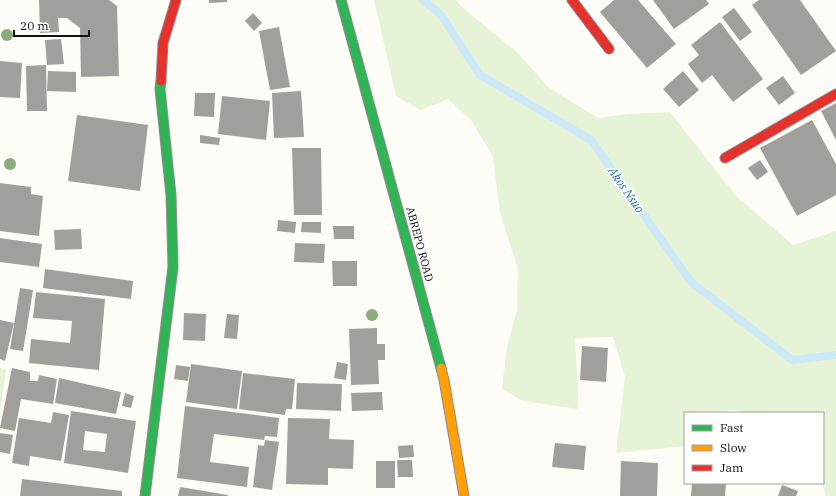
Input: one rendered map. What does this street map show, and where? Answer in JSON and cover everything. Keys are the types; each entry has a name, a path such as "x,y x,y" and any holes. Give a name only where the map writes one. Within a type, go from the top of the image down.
{"street":[{"path":"145,496 173,267 171,195 160,89 163,43 176,0"},
{"name":"ABREPO ROAD","path":"341,0 444,380 464,496"},
{"path":"572,0 609,49"},
{"path":"725,158 836,94"}],"green space":[{"path":"374,0 456,0 461,6 518,53 548,87 598,118 626,114 670,112 736,196 793,245 836,231 836,496 826,496 822,484 824,484 824,412 741,412 739,410 684,412 684,446 616,453 625,377 613,337 575,338 578,409 523,401 502,389 507,347 517,310 518,269 500,213 493,157 471,120 448,99 421,110 396,96"},
{"path":"0,368 6,369 0,413"}],"building":[{"path":"39,0 109,0 117,6 119,76 81,77 80,28 67,18 58,18 59,32 40,33"},
{"path":"209,0 227,0 227,2 209,3"},
{"path":"614,0 638,0 676,44 647,68 600,12"},
{"path":"653,0 706,0 709,4 674,29"},
{"path":"759,0 800,0 836,51 801,75 752,5"},
{"path":"734,8 752,32 740,41 722,17"},
{"path":"253,13 262,23 254,31 245,21"},
{"path":"720,22 763,79 733,102 712,75 702,83 688,64 699,55 691,45"},
{"path":"279,27 290,87 270,90 259,31"},
{"path":"61,39 64,64 47,65 45,40"},
{"path":"0,61 22,63 20,98 0,97"},
{"path":"46,65 47,111 27,111 26,66"},
{"path":"48,71 76,72 76,92 47,91"},
{"path":"683,71 699,90 679,107 663,89"},
{"path":"783,76 795,93 779,105 766,88"},
{"path":"301,91 304,137 274,138 272,93"},
{"path":"195,93 215,93 214,117 194,116"},
{"path":"222,96 270,101 266,140 218,134"},
{"path":"836,103 836,140 821,111"},
{"path":"77,115 148,125 140,191 68,181"},
{"path":"812,120 836,164 836,195 797,216 760,148"},
{"path":"200,135 220,138 219,145 200,143"},
{"path":"292,148 321,148 322,215 294,215"},
{"path":"760,160 768,172 757,180 748,168"},
{"path":"0,183 31,187 31,194 43,196 39,236 0,231"},
{"path":"278,220 296,222 295,233 277,231"},
{"path":"302,222 321,222 321,233 301,232"},
{"path":"333,226 354,226 354,239 334,239"},
{"path":"81,229 82,249 55,250 54,230"},
{"path":"0,238 42,244 39,267 0,262"},
{"path":"295,243 325,244 324,263 294,262"},
{"path":"332,261 357,261 357,286 333,286"},
{"path":"45,269 133,281 131,299 43,288"},
{"path":"20,288 33,290 23,351 10,349"},
{"path":"36,292 105,299 99,370 29,363 31,339 70,343 72,321 33,318"},
{"path":"184,313 206,314 205,341 183,340"},
{"path":"227,314 239,315 237,339 224,338"},
{"path":"0,320 14,323 5,361 0,359"},
{"path":"377,328 377,344 385,344 385,360 378,360 379,384 351,385 349,329"},
{"path":"582,346 608,348 606,382 580,380"},
{"path":"337,362 348,364 346,380 334,378"},
{"path":"191,364 242,371 237,409 186,402"},
{"path":"176,365 190,367 188,381 174,379"},
{"path":"12,368 30,372 30,381 38,381 39,375 57,379 53,404 21,399 15,431 0,428"},
{"path":"243,373 295,379 292,409 286,409 285,415 239,409"},
{"path":"59,378 121,392 116,414 55,403"},
{"path":"297,383 342,384 341,411 296,409"},
{"path":"382,392 383,410 352,411 351,393"},
{"path":"125,393 134,396 131,408 122,406"},
{"path":"185,406 279,418 277,437 265,436 264,440 214,434 210,462 249,467 247,487 177,478"},
{"path":"71,411 136,421 128,473 64,463","holes":["85,431 107,434 105,452 83,450"]},
{"path":"53,412 69,415 61,461 30,456 29,466 12,463 19,418 51,423"},
{"path":"288,418 330,419 329,439 354,440 353,469 328,468 328,485 286,484"},
{"path":"0,433 13,435 10,454 0,452"},
{"path":"265,440 279,442 272,490 253,487 258,445 264,446"},
{"path":"555,443 586,446 584,470 552,467"},
{"path":"413,445 414,457 399,458 398,446"},
{"path":"397,460 412,460 413,477 398,477"},
{"path":"376,461 395,461 395,488 376,488"},
{"path":"621,461 658,463 657,496 620,496"},
{"path":"22,479 122,491 122,496 20,496"},
{"path":"692,484 726,484 725,496 691,496"},
{"path":"782,485 798,491 796,496 778,496"},
{"path":"180,487 228,495 228,496 178,496"}],"waterway":[{"name":"Akos Nsuo","path":"423,0 441,15 480,75 591,140 691,282 792,360 836,355"}],"traffic: fast":[{"path":"341,0 441,368"},
{"path":"145,496 173,267 171,195 160,89 161,81"}],"traffic: slow":[{"path":"441,368 464,496"}],"traffic: jam":[{"path":"161,81 163,43 176,0"},
{"path":"572,0 609,49"},
{"path":"725,158 836,94"}]}
